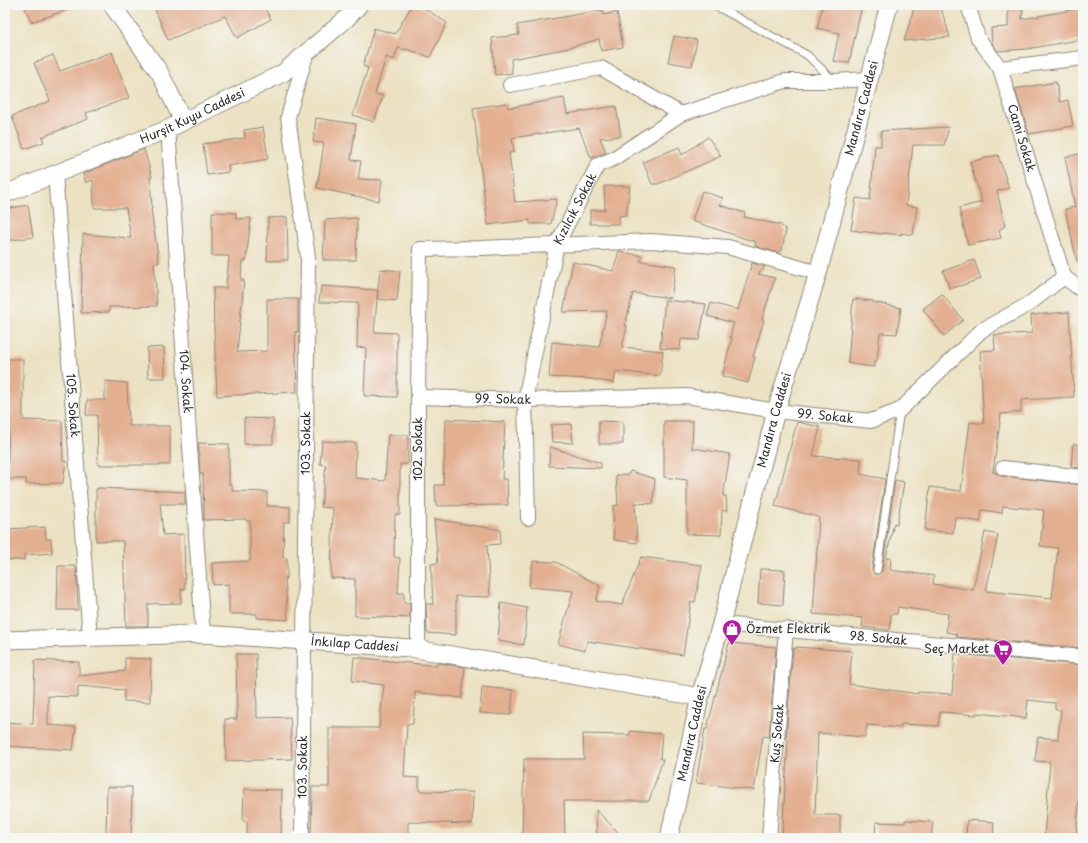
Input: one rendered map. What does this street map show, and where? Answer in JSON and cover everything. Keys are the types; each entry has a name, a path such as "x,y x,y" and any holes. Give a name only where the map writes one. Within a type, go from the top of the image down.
{"street":[{"path":"112,5 160,73 183,121"},
{"name":"Hurşit Kuyu Caddesi","path":"5,194 168,128 283,73 346,19 359,5"},
{"name":"Mandıra Caddesi","path":"669,838 700,697 721,624 776,411 818,273 889,5"},
{"name":"Cami Sokak","path":"968,5 978,38 1000,68 1064,277"},
{"name":"103. Sokak","path":"302,838 308,257 288,117 307,52"},
{"path":"1000,68 1083,58"},
{"path":"510,85 601,68 681,114"},
{"name":"Kızılcık Sokak","path":"528,518 525,400 557,244 598,165 613,159 681,114 785,81 869,79"},
{"name":"104. Sokak","path":"168,128 203,634"},
{"name":"105. Sokak","path":"55,173 90,637"},
{"path":"557,244 651,241 728,247 818,273"},
{"name":"102. Sokak","path":"418,649 418,397 420,250 557,244"},
{"path":"1064,277 1083,291"},
{"name":"99. Sokak","path":"418,397 525,400 687,396 776,411 871,421 900,410 982,330 1029,304 1064,277"},
{"path":"1003,468 1083,477"},
{"name":"98. Sokak","path":"721,624 1083,658"},
{"name":"Kuş Sokak","path":"769,838 786,629"},
{"name":"İnkılap Caddesi","path":"5,640 203,634 418,649 700,697"}],"lane":[{"path":"714,5 807,55 834,81"},
{"path":"877,570 900,410"}],"building":[{"path":"24,5 72,5 73,8 31,22"},
{"path":"153,5 263,5 271,19 237,38 225,16 168,40"},
{"path":"412,5 419,5 447,23 430,57 406,49 398,48 394,60 386,57 375,94 383,96 374,122 353,115 368,68 363,66 374,28 395,34"},
{"path":"823,5 862,5 849,63 833,61 839,33 817,28"},
{"path":"915,5 940,5 950,37 904,41"},
{"path":"1008,5 1023,5 1022,19 1083,8 1083,39 1027,49 998,51 992,43 991,28 1008,27"},
{"path":"603,10 603,15 617,12 623,47 601,51 599,39 564,49 511,59 512,73 495,75 492,38 519,35 517,25"},
{"path":"674,36 697,40 692,66 668,62"},
{"path":"112,52 129,98 86,113 88,119 42,137 44,142 24,149 12,116 50,101 34,63 53,55 60,71"},
{"path":"1056,82 1060,102 1068,100 1073,126 1029,134 1015,89"},
{"path":"564,98 567,114 616,106 621,136 600,138 606,152 591,158 579,128 512,138 514,152 509,153 515,202 557,199 551,224 530,224 530,220 488,225 473,108 507,103 508,108"},
{"path":"316,118 356,124 351,160 361,161 358,179 382,180 379,201 317,188 324,143 313,142"},
{"path":"263,127 268,159 228,166 229,172 207,175 203,144 245,138 244,130"},
{"path":"949,127 944,145 913,145 906,205 917,207 913,235 901,233 901,235 883,234 851,230 856,198 870,200 875,146 881,146 881,131"},
{"path":"708,137 721,156 658,184 652,184 643,162 679,147 682,155"},
{"path":"144,149 152,177 150,177 151,209 159,263 154,263 157,306 109,307 109,312 81,313 83,234 131,238 126,208 94,208 93,180 86,183 83,174"},
{"path":"1083,153 1083,260 1077,261 1065,209 1075,207 1065,157"},
{"path":"998,155 1009,188 997,191 1005,226 999,230 1001,238 968,245 959,208 982,202 970,162"},
{"path":"604,186 630,186 626,215 619,216 619,224 590,224 590,210 605,210"},
{"path":"702,191 723,198 720,205 745,213 744,217 781,225 786,230 782,250 779,253 755,246 756,242 692,221"},
{"path":"28,205 33,237 6,241 5,209"},
{"path":"212,212 236,213 236,219 251,218 246,261 242,261 241,280 244,280 237,352 267,351 267,299 298,299 298,332 295,332 297,392 217,396 213,288 226,288 229,256 212,256"},
{"path":"287,217 288,260 267,261 268,218"},
{"path":"357,218 356,260 323,260 325,220"},
{"path":"619,251 642,256 640,261 676,266 671,298 633,293 625,326 627,326 622,347 663,351 660,376 616,371 614,383 591,379 549,377 552,342 599,347 607,311 563,312 573,262 613,271"},
{"path":"974,260 981,279 950,289 943,271"},
{"path":"752,263 765,267 758,274 775,278 762,319 764,320 753,357 755,357 748,383 722,376 732,338 730,337 734,323 707,316 711,303 738,310"},
{"path":"380,269 400,271 397,301 377,299"},
{"path":"321,286 378,290 374,332 397,333 397,397 364,396 366,347 357,348 358,303 319,302"},
{"path":"942,294 963,320 944,336 923,309"},
{"path":"853,299 873,301 901,308 897,334 880,333 877,361 874,360 874,367 848,363"},
{"path":"665,300 706,304 699,340 681,339 680,350 660,348"},
{"path":"1069,312 1074,397 1021,400 1021,412 1001,414 993,472 1002,476 1083,485 1083,648 956,637 957,634 946,632 948,614 898,607 897,614 891,614 890,630 862,627 863,618 813,614 819,517 775,506 797,422 820,427 813,456 861,459 860,474 885,479 872,569 874,574 879,574 882,571 895,480 904,482 897,524 894,523 886,558 891,558 890,570 934,576 933,584 973,590 985,532 998,535 986,591 1052,598 1058,548 1040,546 1044,510 1003,506 1002,513 982,510 980,522 955,517 953,533 925,530 930,487 961,491 970,422 984,424 980,351 995,350 994,335 1032,333 1031,315"},
{"path":"164,347 165,378 148,378 147,348"},
{"path":"5,359 23,359 23,420 62,421 63,461 66,461 63,483 26,484 26,479 7,479 10,407 5,407"},
{"path":"105,381 127,383 129,426 170,426 170,465 98,465 97,415 86,415 87,400 105,400"},
{"path":"244,418 273,419 273,444 244,444"},
{"path":"446,419 505,422 502,479 507,479 508,505 436,506 435,485 443,485"},
{"path":"599,421 623,422 623,444 599,444"},
{"path":"664,421 693,421 692,448 730,454 723,496 726,496 727,511 722,510 721,535 687,534 687,480 664,477"},
{"path":"571,424 573,443 552,442 551,425"},
{"path":"388,435 408,435 408,464 400,464 400,515 395,514 394,557 400,558 398,593 404,593 404,603 410,603 410,618 355,616 355,579 331,578 333,508 321,507 326,465 320,464 322,441 356,443 355,478 385,481"},
{"path":"198,443 229,444 229,485 232,484 232,491 267,492 267,506 290,507 290,522 284,522 283,558 287,558 287,578 285,578 288,620 257,618 257,614 229,614 229,584 213,585 212,563 250,561 250,521 246,521 246,519 204,520 203,474 200,474"},
{"path":"1073,444 1083,445 1083,468 1071,467"},
{"path":"550,447 601,463 601,468 549,466"},
{"path":"630,471 655,479 653,504 635,503 637,543 614,540 613,506 618,505 616,475 628,475"},
{"path":"96,489 185,492 185,504 160,504 163,535 184,534 185,589 181,589 181,603 148,604 148,626 126,626 123,541 96,541"},
{"path":"434,519 501,530 500,544 487,545 490,597 456,596 456,635 427,633 426,604 433,604 431,564 438,563"},
{"path":"45,527 46,539 51,539 52,553 24,555 24,560 5,560 5,529"},
{"path":"641,557 702,565 695,602 691,601 683,655 587,641 585,651 558,644 573,591 529,587 533,561 556,562 600,586 596,601 622,605"},
{"path":"58,566 76,566 78,610 57,610"},
{"path":"760,569 785,570 783,605 758,603"},
{"path":"501,603 527,608 524,645 498,641"},
{"path":"729,643 776,647 769,737 763,736 754,790 696,783 705,729 707,729"},
{"path":"796,647 852,651 849,684 918,694 918,692 952,694 955,654 1083,665 1083,746 1076,838 1044,838 1050,762 1035,761 1038,737 1058,739 1061,710 1055,709 1055,703 1028,700 1026,718 976,713 976,715 940,712 938,726 901,724 901,728 867,725 865,737 818,733 815,815 840,815 840,838 782,838 788,740 786,739 793,648 796,649"},
{"path":"236,654 256,654 257,718 290,717 292,759 226,761 225,719 237,719"},
{"path":"354,657 437,666 437,663 465,667 462,698 415,692 413,724 407,724 404,777 419,778 419,791 473,792 472,824 408,822 408,838 311,838 312,787 329,787 329,728 379,728 384,685 352,681"},
{"path":"125,658 151,659 150,702 124,701 124,690 78,686 78,697 48,696 48,725 76,727 73,750 5,746 5,722 33,724 35,660 79,662 79,676 125,671"},
{"path":"482,687 513,690 511,715 480,713"},
{"path":"630,731 662,734 660,759 663,759 649,801 564,801 565,838 522,838 524,759 584,759 583,734 630,735"},
{"path":"107,787 132,787 131,838 106,838"},
{"path":"244,789 282,790 281,838 247,838 247,821 243,821"},
{"path":"596,810 624,838 597,838"},
{"path":"905,820 933,822 931,838 875,838 876,822 905,823"},
{"path":"967,820 994,822 993,838 966,838"}],"place":[{"name":"Özmet Elektrik","path":"732,646"},
{"name":"Seç Market","path":"1003,666"}]}
